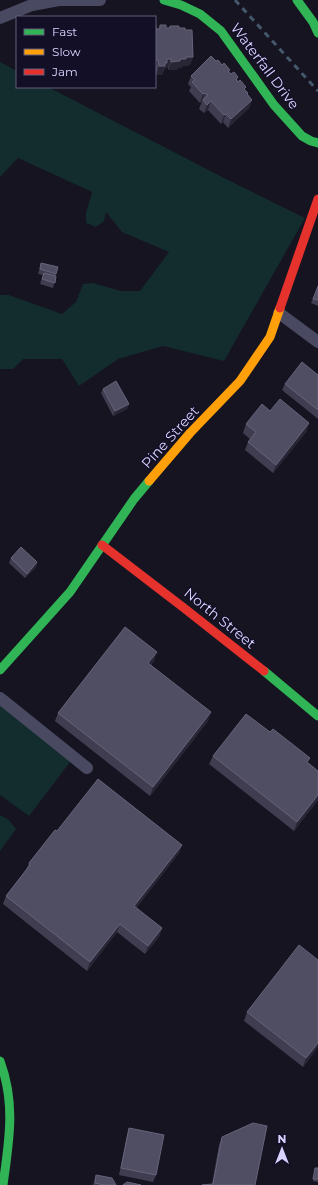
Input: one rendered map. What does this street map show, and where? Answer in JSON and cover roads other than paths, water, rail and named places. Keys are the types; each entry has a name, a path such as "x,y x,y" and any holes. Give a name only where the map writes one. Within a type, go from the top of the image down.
{"street":[{"path":"0,18 32,5 59,0 100,0"},
{"name":"Waterfall Drive","path":"164,0 181,4 200,14 221,31 274,105 302,136 318,143"},
{"path":"297,0 313,22 318,32"},
{"name":"Pine Street","path":"0,670 70,592 134,499 190,433 240,381 270,337 318,199"},
{"path":"279,314 318,342"},
{"name":"North Street","path":"102,545 206,624 318,716"},
{"path":"0,698 87,768"},
{"path":"0,1061 9,1087 10,1106 10,1125 3,1185"}],"railway":[{"path":"235,0 318,91"}]}
